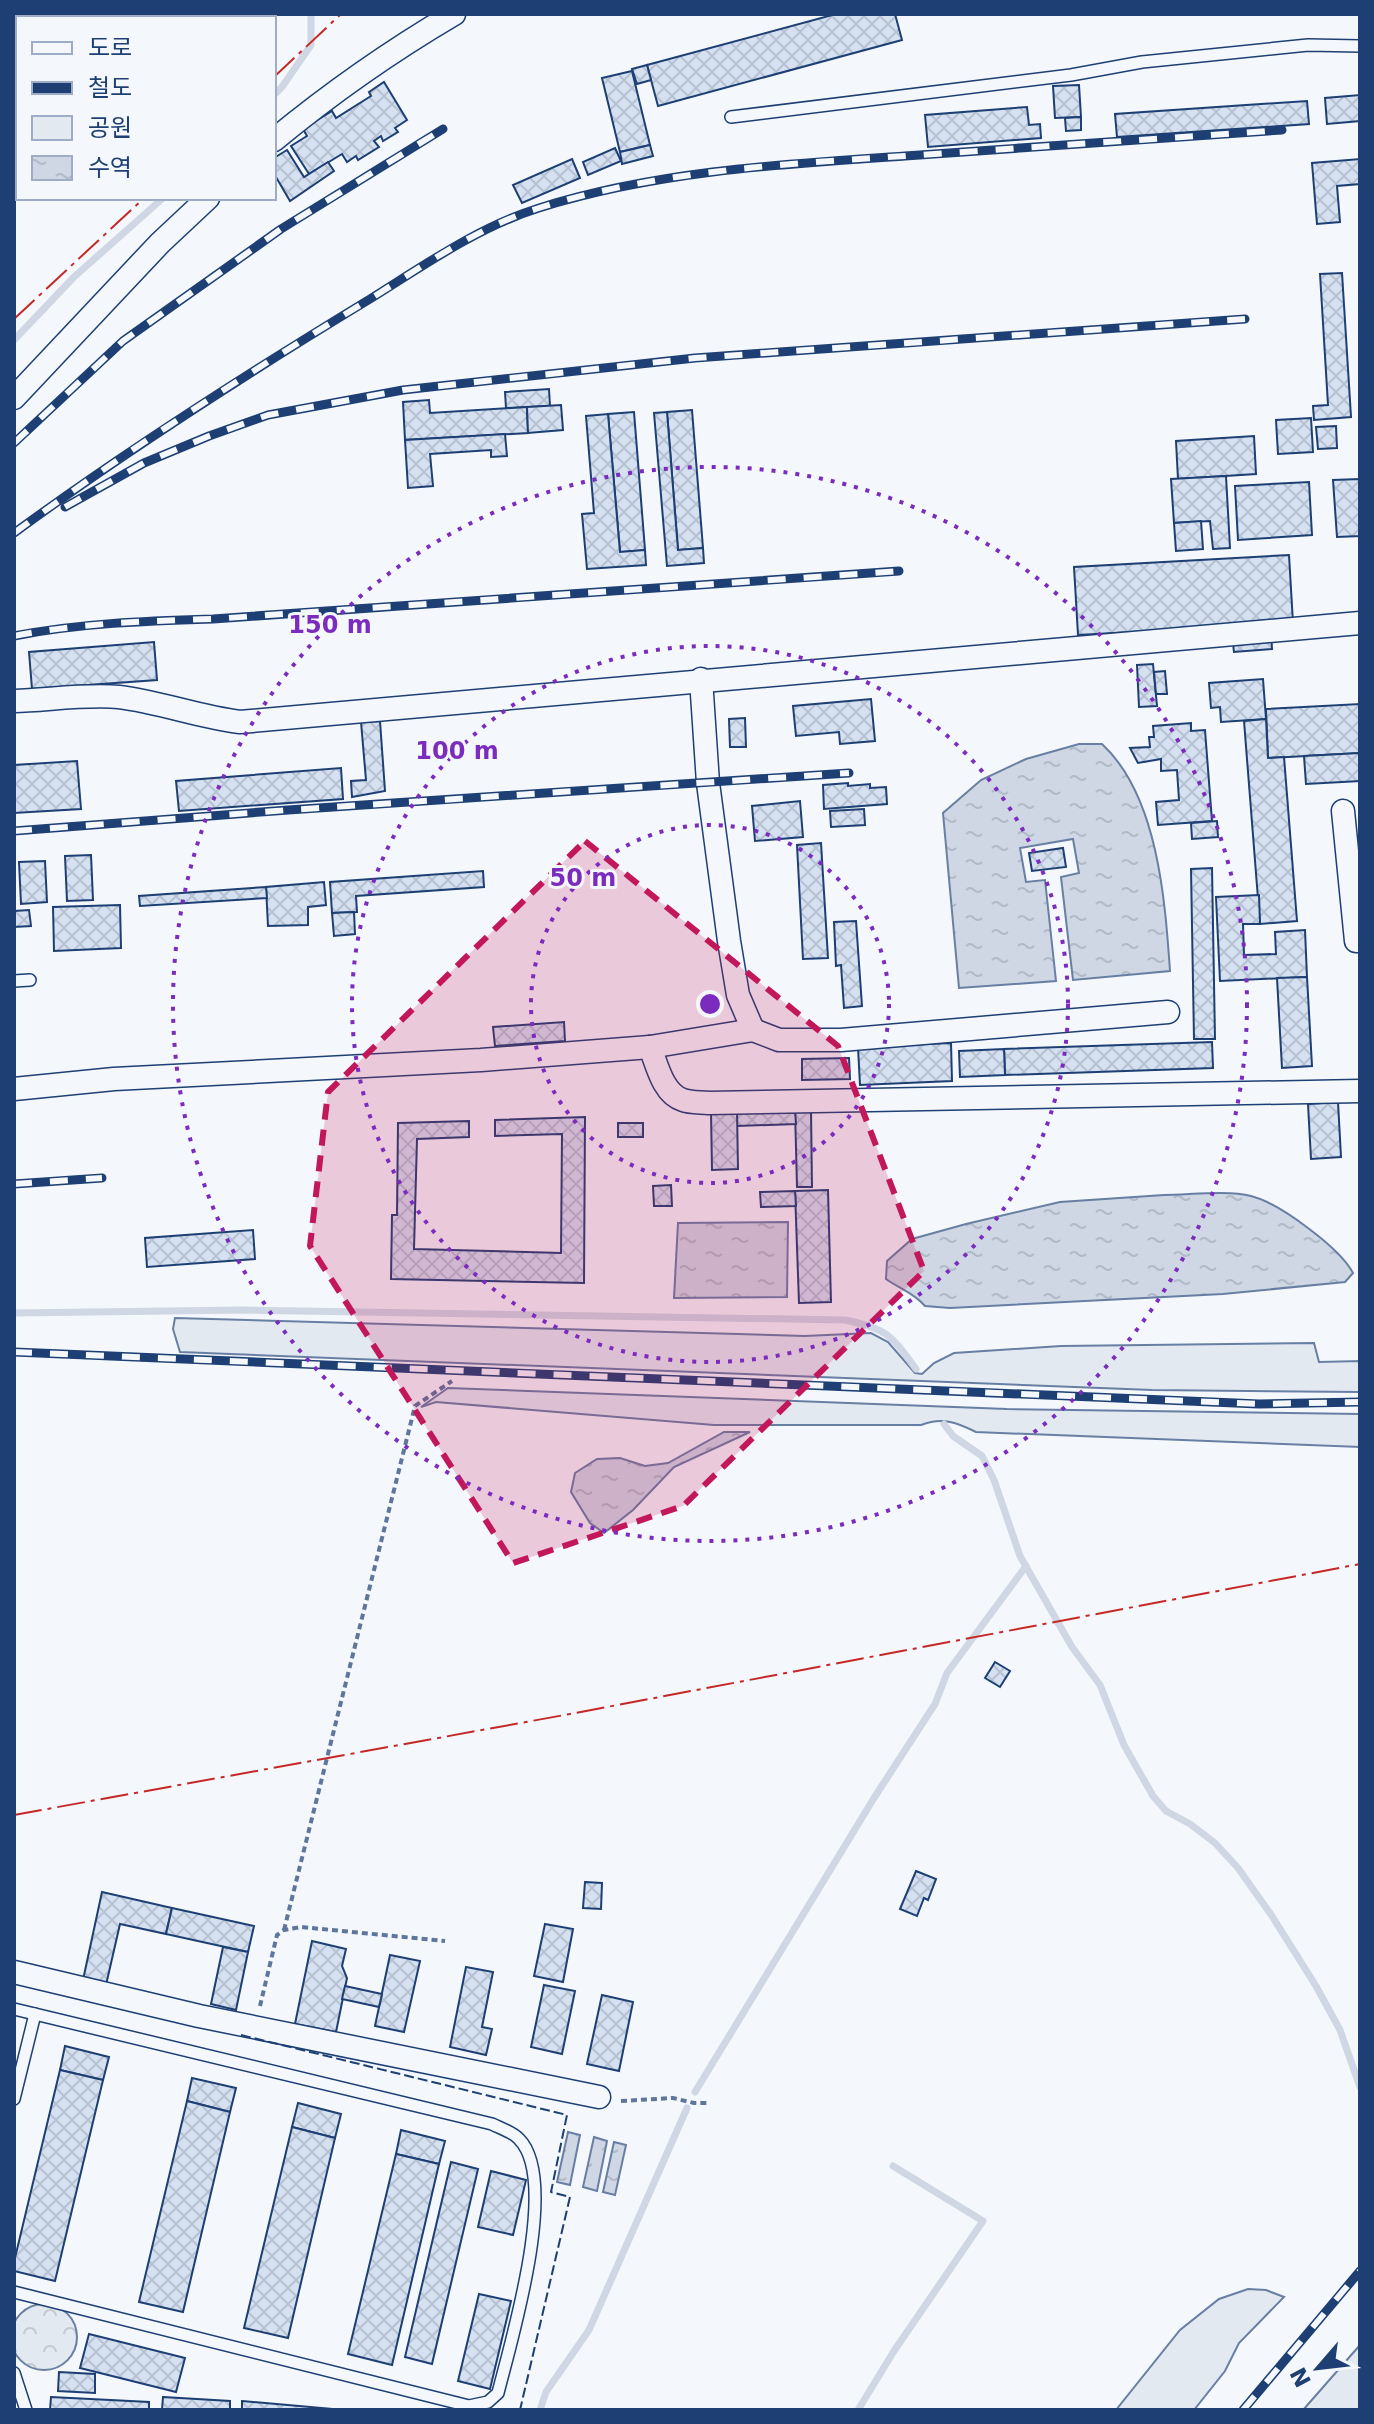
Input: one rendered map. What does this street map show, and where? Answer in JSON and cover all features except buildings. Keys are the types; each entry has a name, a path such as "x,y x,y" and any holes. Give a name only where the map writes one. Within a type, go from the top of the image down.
{"street":[{"path":"276,138 403,44 454,14"},
{"path":"14,398 160,243 206,200"},
{"path":"14,701 117,697 171,706 207,718 240,722 1360,623"},
{"path":"701,679 708,783 729,941 738,995 753,1030"},
{"path":"1343,811 1356,941 1360,941"},
{"path":"14,1089 114,1079 481,1060 650,1047 753,1030 779,1040 841,1040 1168,1012"},
{"path":"650,1047 671,1093 683,1100 709,1103 1360,1091"},
{"path":"14,1972 255,2027 599,2097"}],"lane":[{"path":"731,117 1071,75 1142,62 1308,45 1360,46"},
{"path":"14,981 30,980"},
{"path":"14,2009 492,2124 519,2138 534,2167 534,2230 519,2309 498,2393 488,2402 469,2406 14,2292"},
{"path":"14,2099 35,2014"},
{"path":"14,2373 26,2410"}],"path":[{"path":"284,1930 415,1406 452,1381"},
{"path":"255,2027 277,1935 284,1930 301,1927 445,1941"},
{"path":"599,2097 627,2101 673,2098 709,2103"}],"highlighted area":[{"path":"585,841 838,1046 924,1271 683,1506 513,1563 310,1246 328,1092"}],"green space":[{"path":"175,1318 805,1336 871,1333 888,1342 915,1373 922,1374 934,1363 954,1353 1061,1346 1314,1343 1319,1362 1360,1361 1360,1392 1152,1390 180,1352 173,1329"},
{"path":"448,1388 1007,1409 1360,1414 1360,1447 976,1432 942,1421 921,1425 714,1425 436,1402 421,1407"},
{"path":"1248,2289 1266,2290 1284,2297 1239,2343 1225,2371 1194,2410 1116,2410 1180,2330 1219,2299"},
{"path":"44,2304 67,2314 77,2337 67,2360 44,2370 21,2360 11,2337 21,2314"},
{"path":"1360,2345 1360,2410 1303,2410"}],"water":[{"path":"1079,744 1102,744 1121,766 1136,791 1155,850 1170,971 1073,980 1061,877 1079,873 1073,839 1020,848 1026,882 1045,880 1056,981 959,988 943,813 981,780 1026,759"},
{"path":"1231,1193 1263,1200 1322,1239 1353,1273 1345,1282 1223,1294 950,1308 925,1306 912,1294 886,1279 887,1261 912,1239 1060,1202"},
{"path":"788,1222 787,1297 674,1298 678,1223"},
{"path":"724,1432 750,1432 674,1467 633,1510 604,1533 590,1523 571,1492 575,1473 597,1459 620,1458 645,1466 668,1463"},
{"path":"568,2132 580,2135 570,2185 557,2182"},
{"path":"594,2137 607,2141 597,2191 583,2187"},
{"path":"614,2142 626,2145 615,2195 603,2192"}],"waterway":[{"path":"276,93 311,45 311,14"},
{"path":"14,340 74,277 161,200"},
{"path":"14,1313 244,1310 845,1320 880,1330 900,1348 916,1369"},
{"path":"944,1424 953,1436 982,1456 994,1480 1020,1556 1072,1647 1100,1685 1124,1745 1153,1796 1166,1811 1215,1843 1238,1868 1316,1986 1340,2030 1360,2087"},
{"path":"695,2092 874,1798 935,1704 947,1673 1026,1566"},
{"path":"540,2410 546,2392 589,2330 687,2108"},
{"path":"858,2410 894,2351 983,2221 893,2166"}],"railway":[{"path":"14,443 123,341 281,229 443,129"},
{"path":"14,533 101,471 279,355 473,236 539,208 628,185 766,166 1282,130"},
{"path":"65,507 144,463 268,415 403,390 695,358 1245,319"},
{"path":"14,636 113,623 213,619 899,571"},
{"path":"14,831 849,773"},
{"path":"14,1184 102,1178"},
{"path":"14,1352 1259,1404 1360,1402"},
{"path":"1243,2410 1360,2271"}],"fence":[{"path":"241,2035 567,2115 551,2192 570,2197 520,2410"}],"power":[{"path":"276,75 341,14"},
{"path":"14,319 142,200"},
{"path":"14,1815 570,1714 1360,1564"}]}
